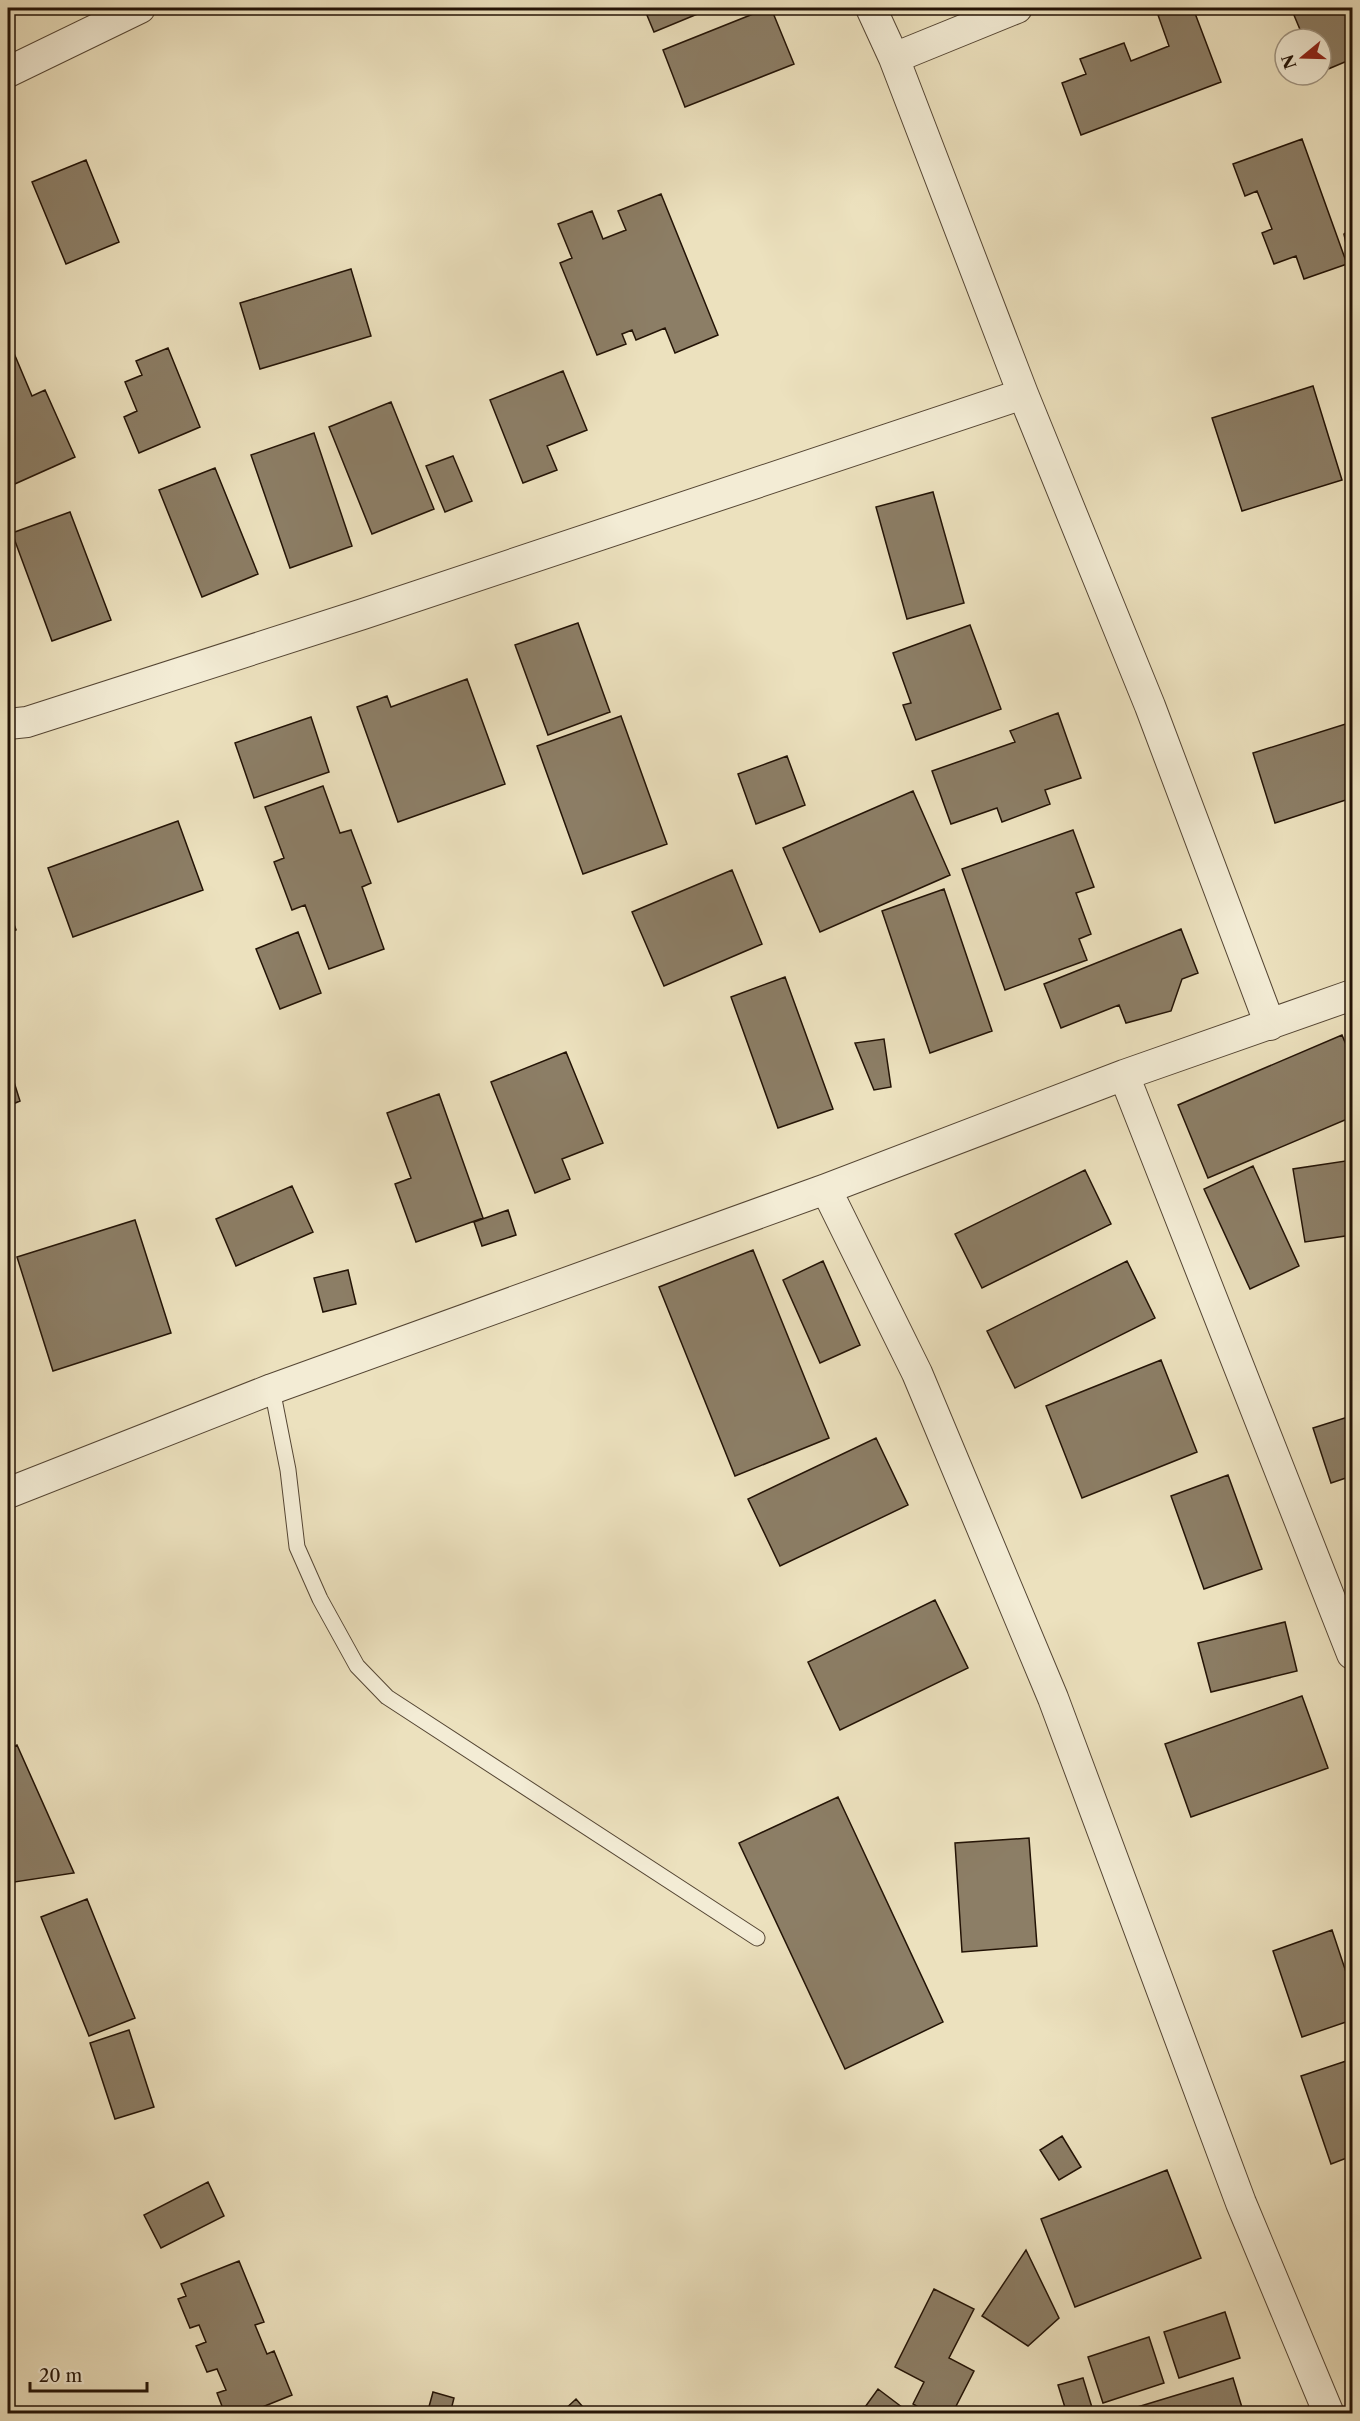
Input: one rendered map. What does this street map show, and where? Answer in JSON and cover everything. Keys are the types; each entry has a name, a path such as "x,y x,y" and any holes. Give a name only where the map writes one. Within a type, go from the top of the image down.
{"street":[{"path":"8,72 140,8"},
{"path":"871,8 894,58 1023,394 1149,706 1270,1025"},
{"path":"894,58 1017,8"},
{"path":"8,724 27,722 363,614 1023,394"},
{"path":"8,1492 272,1389 826,1189 1124,1076 1353,995"},
{"path":"1124,1076 1353,1654"},
{"path":"826,1189 917,1373 1049,1687 1241,2203 1292,2330 1329,2414"}],"lane":[{"path":"272,1389 288,1470 297,1547 320,1599 357,1666 387,1697 757,1938"}],"building":[{"path":"644,8 712,8 654,32"},
{"path":"771,8 794,64 685,107 663,50"},
{"path":"1177,8 1193,8 1221,82 1081,135 1062,83 1086,74 1080,59 1124,43 1131,61 1169,46 1158,15"},
{"path":"1291,8 1352,8 1352,59 1333,67 1333,27 1299,27"},
{"path":"1302,139 1347,264 1304,279 1296,256 1274,264 1262,233 1272,229 1257,191 1245,196 1233,164"},
{"path":"86,160 119,242 66,264 32,182"},
{"path":"661,194 718,335 675,353 665,328 636,340 632,330 622,334 626,344 597,355 560,263 572,258 558,224 592,211 603,239 626,230 618,211"},
{"path":"1352,228 1352,272 1344,234"},
{"path":"351,269 371,336 260,369 240,303"},
{"path":"8,339 32,396 45,390 75,457 8,487"},
{"path":"168,348 200,427 139,453 124,417 137,411 125,382 142,375 136,361"},
{"path":"563,371 587,430 547,446 557,470 523,483 490,400"},
{"path":"1313,386 1342,480 1242,511 1212,418"},
{"path":"391,402 434,509 372,534 329,427"},
{"path":"314,433 352,546 290,568 251,455"},
{"path":"453,456 472,501 445,512 426,466"},
{"path":"215,468 258,574 202,597 159,490"},
{"path":"933,492 964,603 907,619 876,507"},
{"path":"70,512 111,620 52,641 12,533"},
{"path":"578,623 610,712 548,735 515,645"},
{"path":"970,625 1001,709 916,740 903,705 911,703 893,653"},
{"path":"467,679 505,784 398,822 357,707 387,696 391,707"},
{"path":"1058,713 1081,778 1045,790 1050,804 1002,822 997,808 951,824 932,771 1015,742 1010,731"},
{"path":"621,716 667,844 583,874 537,746"},
{"path":"311,717 329,772 254,798 235,743"},
{"path":"1352,722 1352,798 1275,823 1253,753"},
{"path":"787,756 805,805 756,824 738,774"},
{"path":"323,786 340,833 351,830 371,883 362,887 384,949 329,969 305,905 292,910 274,862 284,858 265,807"},
{"path":"913,791 950,875 820,932 783,848"},
{"path":"178,821 203,890 73,937 48,868"},
{"path":"1073,830 1094,887 1076,893 1091,934 1079,939 1087,960 1005,990 962,869"},
{"path":"732,870 762,944 664,986 632,912"},
{"path":"944,889 992,1031 930,1053 882,911"},
{"path":"8,908 16,930 8,934"},
{"path":"1181,929 1198,973 1182,979 1171,1011 1126,1023 1119,1005 1061,1028 1044,984"},
{"path":"298,932 321,993 280,1009 256,949"},
{"path":"785,977 833,1109 778,1128 731,997"},
{"path":"1342,1035 1352,1059 1352,1117 1208,1178 1178,1105"},
{"path":"884,1039 891,1087 874,1090 855,1043"},
{"path":"566,1052 603,1143 562,1159 570,1179 535,1193 491,1082"},
{"path":"8,1063 20,1101 8,1106"},
{"path":"439,1094 483,1218 416,1242 395,1184 411,1178 387,1113"},
{"path":"1352,1160 1352,1235 1305,1242 1293,1169"},
{"path":"1253,1166 1299,1266 1250,1289 1204,1189"},
{"path":"1085,1170 1111,1224 982,1288 955,1234"},
{"path":"292,1186 313,1232 236,1266 216,1219"},
{"path":"508,1210 516,1235 482,1246 474,1222"},
{"path":"135,1220 171,1333 53,1371 17,1257"},
{"path":"753,1250 829,1438 735,1476 659,1287"},
{"path":"823,1261 860,1345 820,1363 783,1280"},
{"path":"1127,1261 1155,1318 1015,1388 987,1331"},
{"path":"348,1270 356,1304 323,1312 314,1278"},
{"path":"1161,1360 1197,1452 1082,1498 1046,1406"},
{"path":"1351,1416 1352,1476 1331,1483 1313,1428"},
{"path":"876,1438 908,1505 780,1566 748,1499"},
{"path":"1228,1475 1262,1569 1204,1589 1171,1496"},
{"path":"935,1600 968,1668 840,1730 808,1662"},
{"path":"1285,1622 1297,1671 1211,1692 1198,1643"},
{"path":"1302,1696 1328,1768 1191,1817 1165,1744"},
{"path":"17,1745 74,1873 8,1883 8,1749"},
{"path":"838,1797 943,2022 845,2069 739,1843"},
{"path":"1029,1838 1037,1946 962,1952 955,1843"},
{"path":"87,1899 135,2018 89,2036 41,1917"},
{"path":"1332,1930 1352,1990 1352,2020 1302,2037 1273,1951"},
{"path":"129,2030 154,2107 115,2119 90,2043"},
{"path":"1352,2059 1352,2156 1331,2164 1301,2076"},
{"path":"1062,2136 1081,2167 1059,2180 1040,2150"},
{"path":"1167,2170 1201,2258 1075,2307 1041,2219"},
{"path":"208,2182 224,2216 161,2248 144,2215"},
{"path":"1026,2250 1059,2318 1028,2346 982,2316"},
{"path":"239,2261 264,2322 255,2325 267,2354 274,2351 292,2395 245,2414 225,2414 217,2393 226,2390 217,2369 207,2372 196,2346 206,2342 199,2325 190,2328 178,2299 186,2296 181,2284"},
{"path":"934,2289 974,2309 949,2358 974,2371 952,2414 930,2414 913,2404 924,2382 895,2367"},
{"path":"1225,2312 1240,2358 1179,2378 1164,2332"},
{"path":"1149,2337 1164,2383 1103,2403 1088,2357"},
{"path":"1083,2378 1094,2414 1067,2414 1058,2385"},
{"path":"1233,2378 1244,2414 1136,2414 1134,2408"},
{"path":"878,2389 911,2414 860,2414"},
{"path":"433,2392 454,2398 450,2414 427,2414"},
{"path":"576,2399 589,2414 560,2414"}]}
